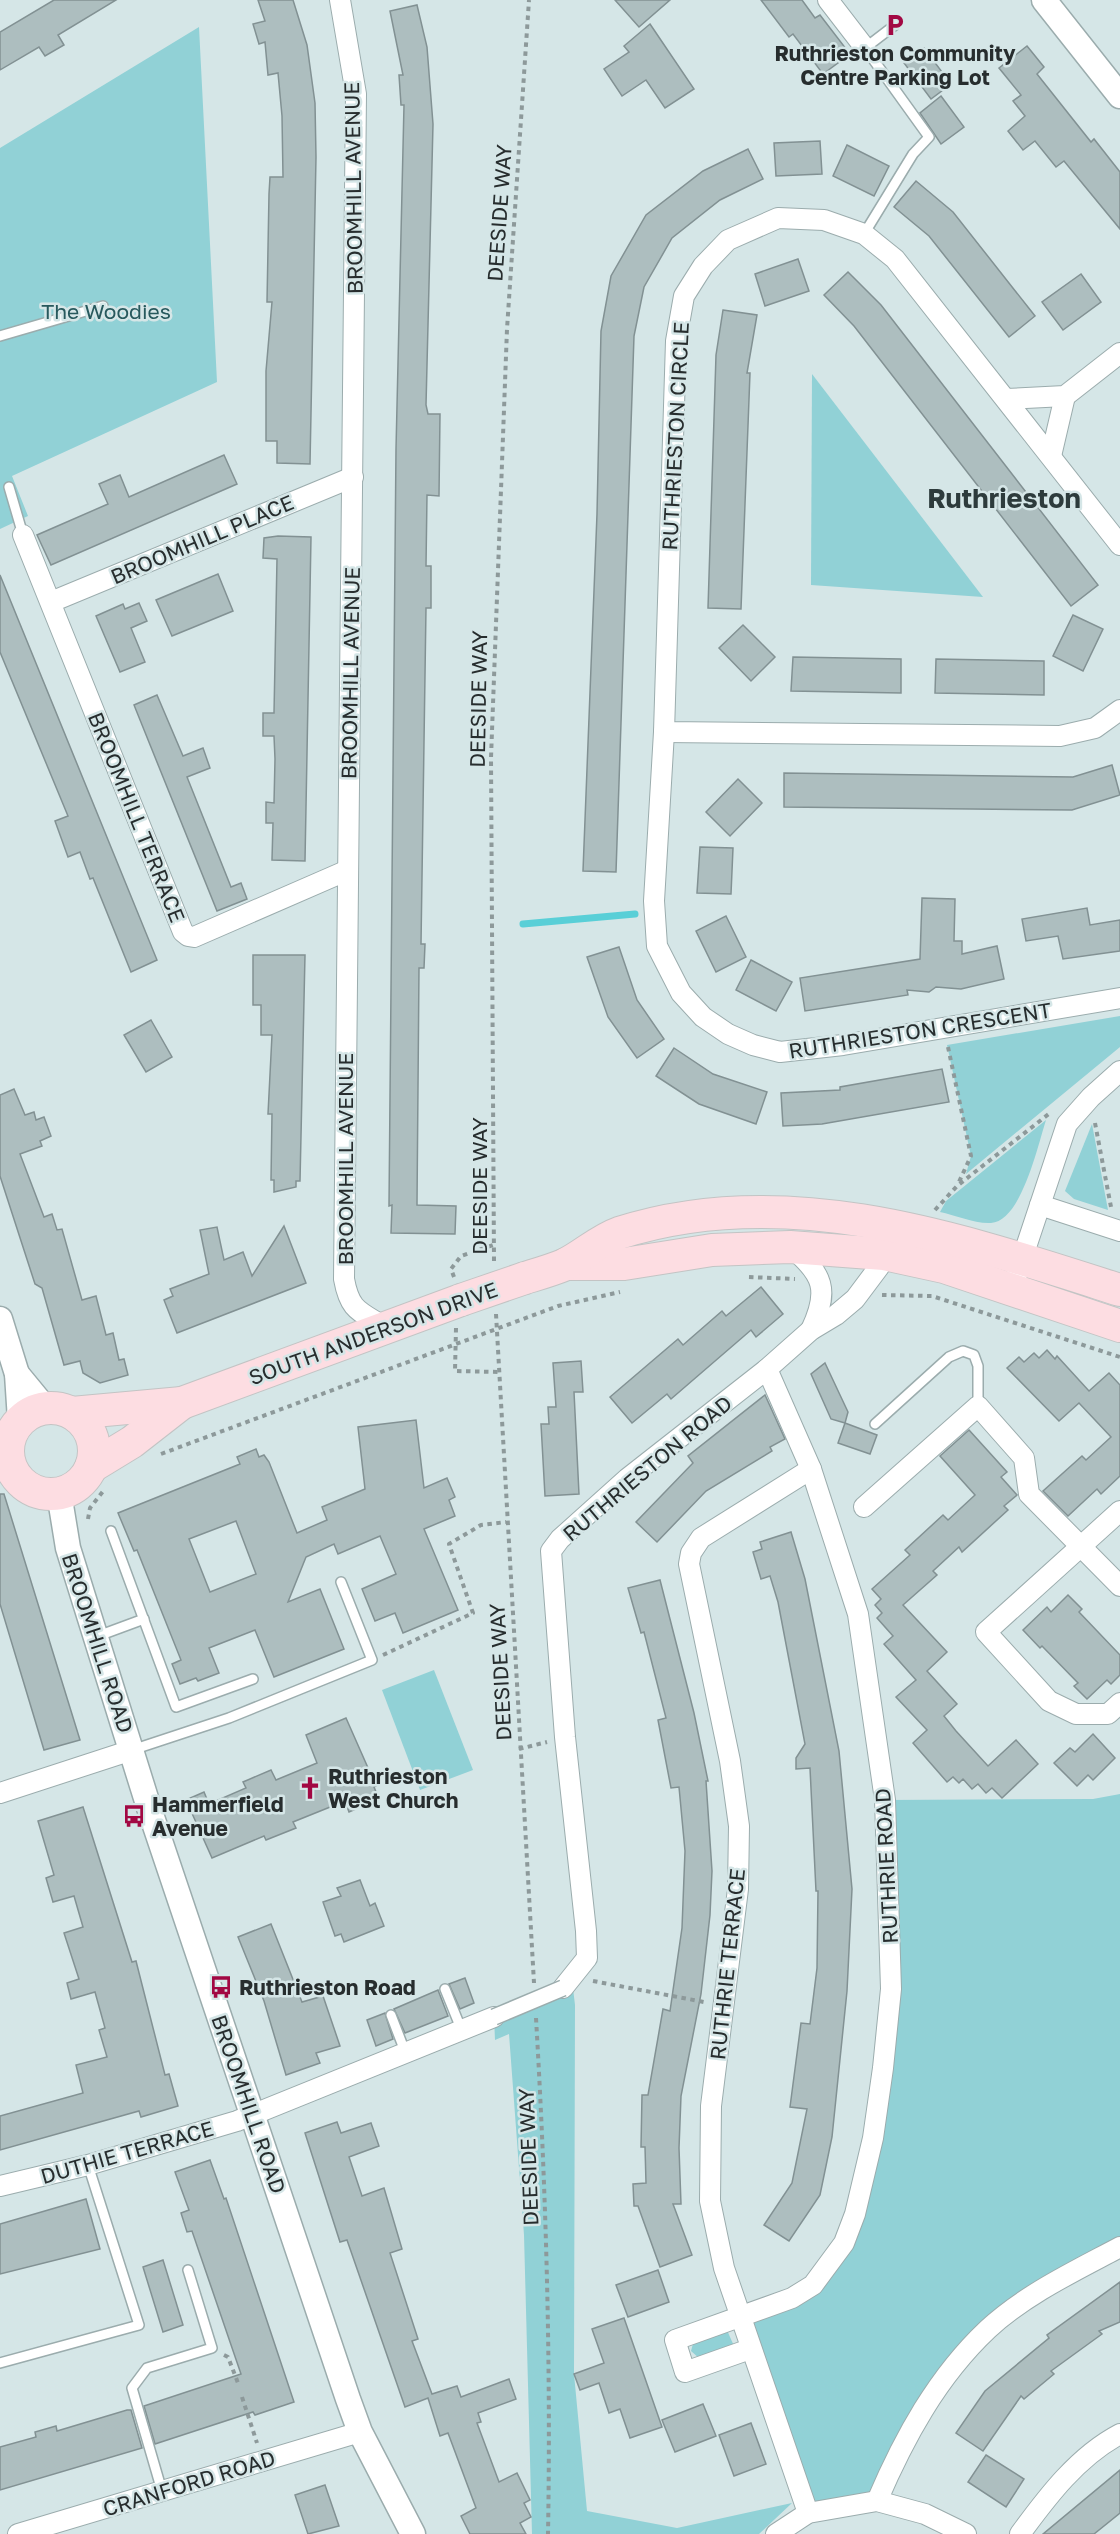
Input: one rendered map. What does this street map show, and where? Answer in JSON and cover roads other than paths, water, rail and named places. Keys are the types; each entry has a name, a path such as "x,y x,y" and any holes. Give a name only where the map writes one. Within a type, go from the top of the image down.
{"main road":[{"name":"SOUTH ANDERSON DRIVE","path":"182,1402 565,1264 617,1234 684,1218 762,1213 831,1215 887,1224 954,1237 1120,1290"},
{"name":"SOUTH ANDERSON DRIVE","path":"565,1264 624,1264 712,1250 790,1247 884,1254 944,1267 1120,1326"},
{"path":"29,1426 182,1402"},
{"path":"29,1426 11,1464 11,1485 39,1492 59,1493 101,1475 132,1442 182,1402"},
{"path":"29,1426 84,1423 92,1436 101,1475"}],"street":[{"name":"BROOMHILL AVENUE","path":"340,0 356,94 344,1279 348,1300 355,1308 386,1328"},
{"path":"828,0 865,48"},
{"path":"1044,0 1120,96"},
{"name":"RUTHRIESTON CIRCLE","path":"664,732 676,341 684,296 703,267 728,240 778,218 824,220 864,234 895,259 1120,545"},
{"path":"1006,399 1065,396 1120,353"},
{"path":"1051,456 1065,396"},
{"name":"BROOMHILL PLACE","path":"51,602 353,477"},
{"name":"BROOMHILL TERRACE","path":"23,535 183,932 194,937 348,870"},
{"path":"664,732 1060,736 1095,728 1120,710"},
{"name":"RUTHRIESTON CRESCENT","path":"664,732 654,901 657,946 681,993 703,1017 728,1034 753,1045 780,1052 843,1045 1120,998"},
{"path":"1012,1289 1067,1124 1091,1097 1120,1071"},
{"path":"1040,1205 1114,1229"},
{"name":"RUTHRIESTON ROAD","path":"563,1988 587,1958 565,1737 551,1551 560,1539 628,1478 767,1369 811,1329 836,1315 860,1293 872,1280 884,1254 887,1224"},
{"name":"RUTHRIESTON ROAD","path":"790,1247 806,1260 819,1277 823,1290 818,1316 811,1329"},
{"path":"0,1320 17,1374 29,1426"},
{"name":"RUTHRIE ROAD","path":"750,2349 685,2372 675,2340 792,2298 813,2285 844,2243 855,2214 873,2138 884,2068 891,1989 885,1800 858,1614 811,1469 767,1369"},
{"path":"864,1508 978,1406 1024,1458 1029,1494 1120,1586"},
{"name":"RUTHRIE TERRACE","path":"808,2513 724,2268 710,2201 711,2106 738,1889 739,1826 730,1761 689,1564 691,1554 701,1538 811,1469"},
{"name":"BROOMHILL ROAD","path":"59,1493 68,1548 150,1811 360,2432 413,2534"},
{"path":"1120,1511 986,1632 1049,1701 1076,1714 1108,1714 1120,1703"},
{"path":"0,1793 132,1750"},
{"path":"253,2115 563,1988"},
{"name":"DUTHIE TERRACE","path":"0,2186 88,2165 253,2115"},
{"path":"878,2501 902,2444 936,2388 988,2329 1047,2286 1120,2247"},
{"name":"CRANFORD ROAD","path":"18,2534 360,2432"},
{"path":"1020,2534 1048,2495 1072,2471 1120,2434"},
{"path":"776,2534 808,2513 878,2501 925,2514 966,2534"}],"lane":[{"path":"864,234 913,154 929,137 865,48 895,25"},
{"path":"0,336 103,306"},
{"path":"9,487 23,535"},
{"path":"875,1424 949,1358 963,1351 974,1355 978,1363 978,1406"},
{"path":"111,1530 176,1707 253,1679"},
{"path":"132,1750 229,1718 372,1660 341,1582"},
{"path":"96,1636 144,1619"},
{"path":"445,1989 462,2031"},
{"path":"391,2015 406,2054"},
{"path":"0,2363 139,2325 88,2165"},
{"path":"162,2491 132,2388 147,2368 212,2348 188,2270"}],"waterway":[{"path":"523,924 635,914"}],"place":[{"name":"Ruthrieston Community Centre Parking Lot","path":"895,25"},
{"name":"Ruthrieston West Church","path":"310,1788"},
{"name":"Hammerfield Avenue","path":"134,1816"},
{"name":"Ruthrieston Road","path":"221,1987"}],"district":[{"name":"Ruthrieston","path":"1004,498"}],"park label":[{"name":"The Woodies","path":"106,311"}]}
